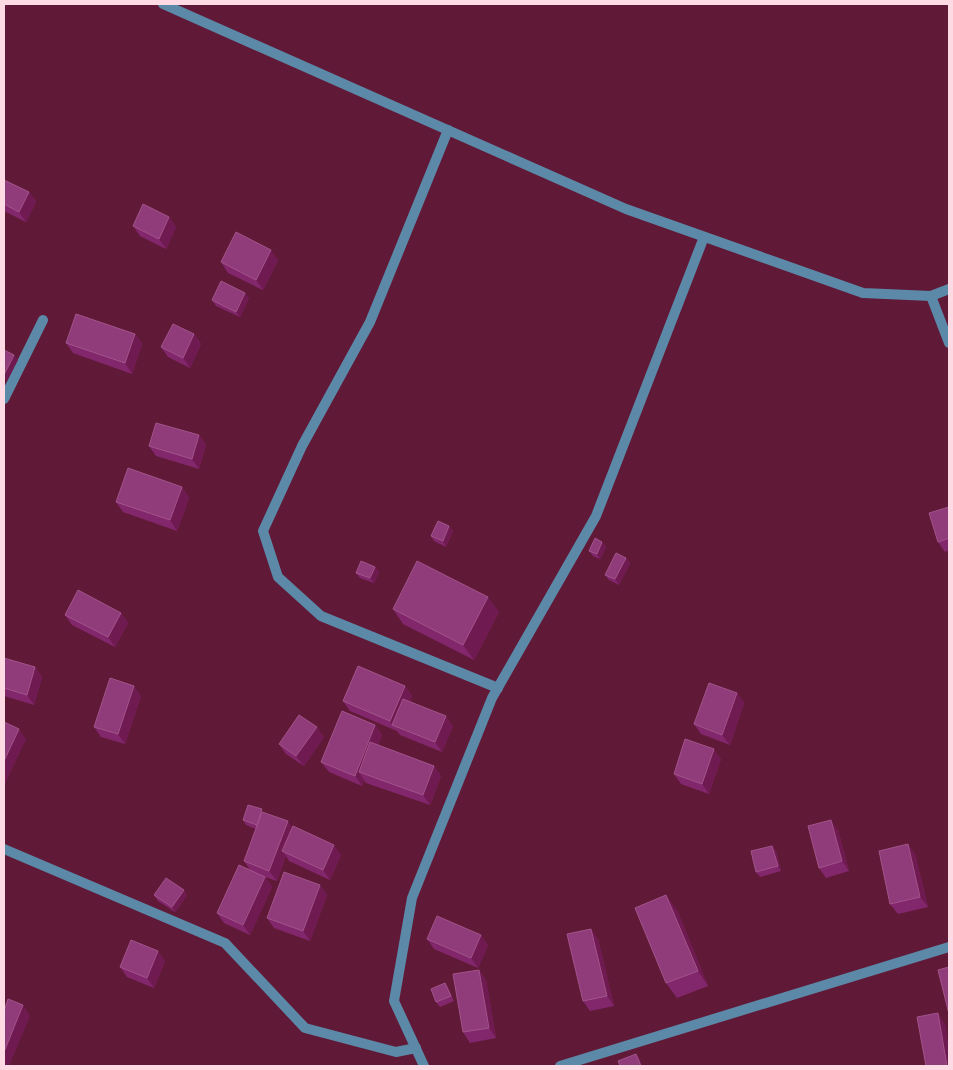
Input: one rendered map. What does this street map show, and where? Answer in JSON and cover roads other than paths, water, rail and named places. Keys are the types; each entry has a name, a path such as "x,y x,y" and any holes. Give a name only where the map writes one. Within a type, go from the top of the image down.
{"street":[{"path":"163,4 626,209 863,293 931,296 949,289"},
{"path":"448,130 370,322 302,446 263,531 278,577 321,616 498,688"},
{"path":"424,1066 394,1001 412,898 492,698 596,516 704,236"},
{"path":"931,296 949,343"},
{"path":"4,399 43,320"},
{"path":"4,849 225,943 305,1028 396,1052 416,1048"},
{"path":"560,1066 949,947"}]}
